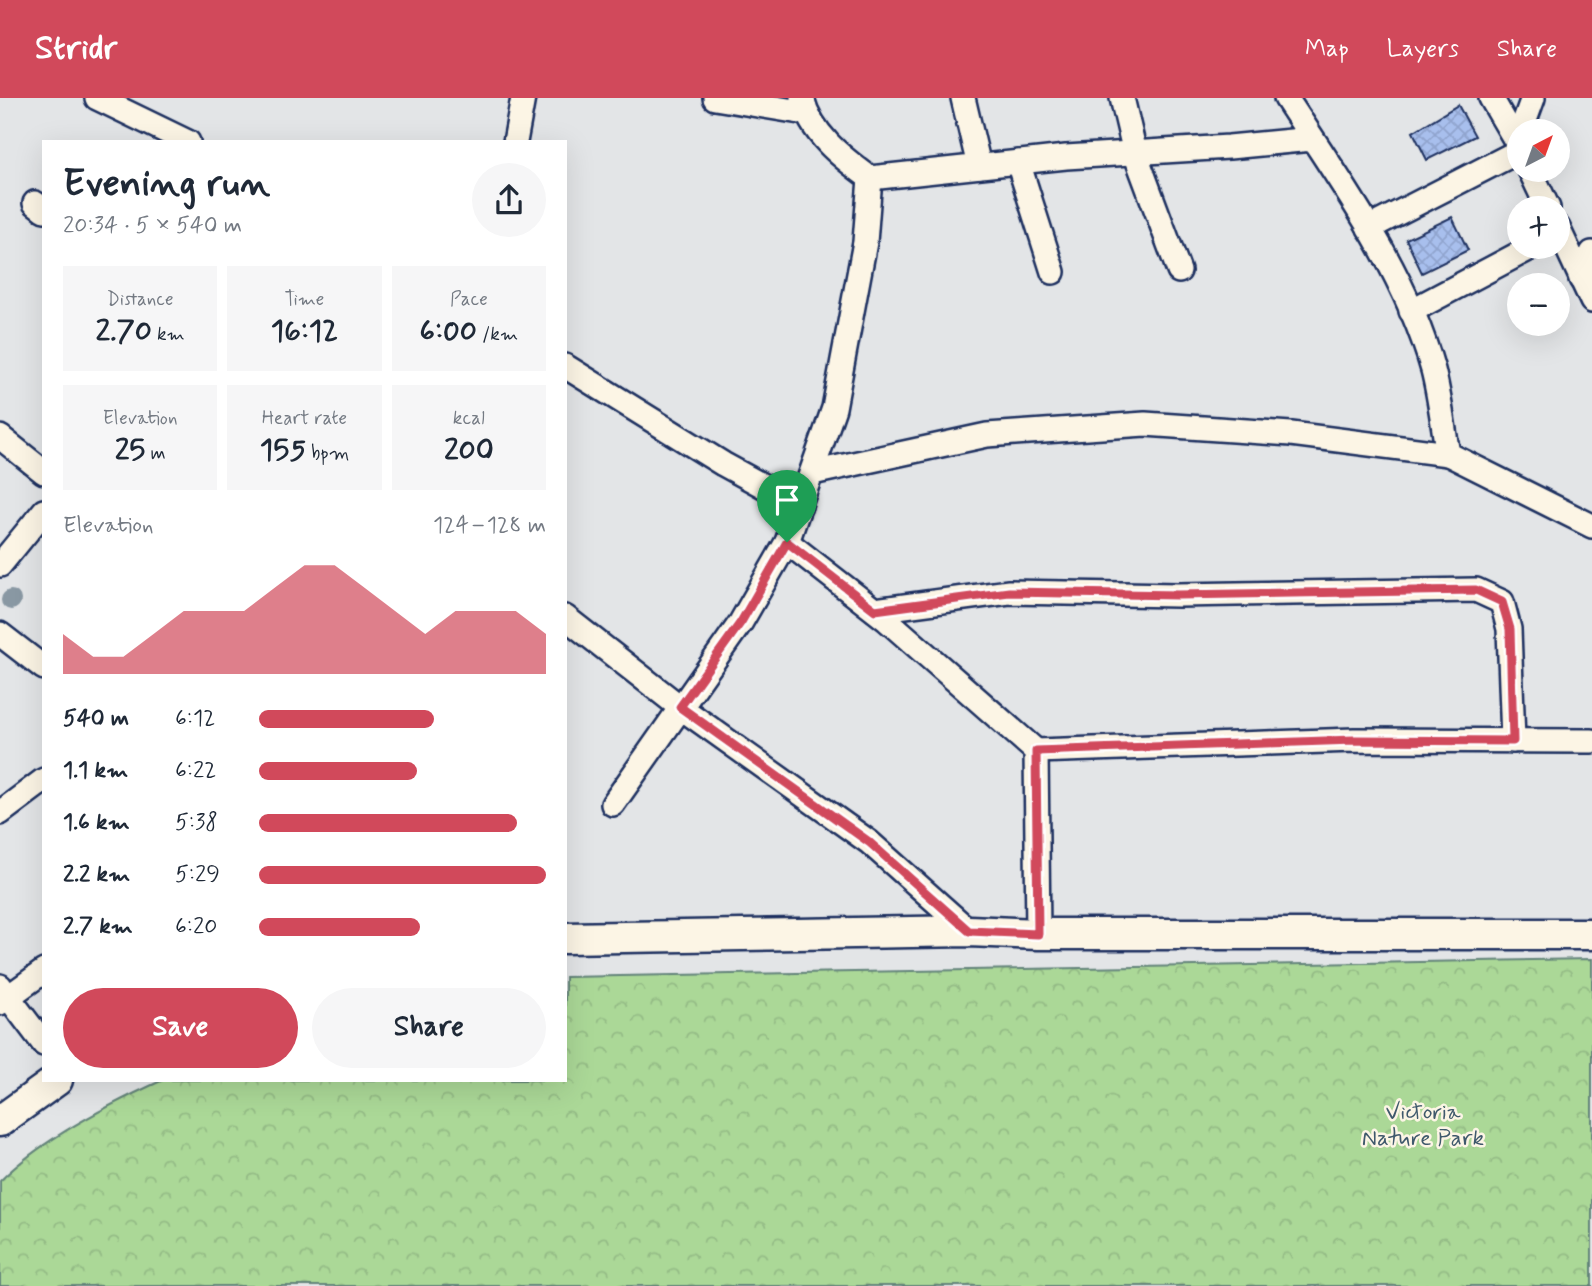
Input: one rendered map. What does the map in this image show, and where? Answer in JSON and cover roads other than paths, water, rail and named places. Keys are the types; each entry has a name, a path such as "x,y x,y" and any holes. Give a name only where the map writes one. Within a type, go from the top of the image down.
{"street":[{"path":"97,98 184,140"},
{"path":"515,140 523,98"},
{"path":"715,98 804,106 835,153 870,177 1018,162 1312,139"},
{"path":"962,98 979,166"},
{"path":"1122,98 1135,153 1179,271"},
{"path":"1286,98 1369,228 1404,291 1433,370 1448,454"},
{"path":"1491,98 1507,123"},
{"path":"1526,119 1533,98"},
{"path":"1369,228 1507,149"},
{"path":"1018,162 1053,272"},
{"path":"613,804 741,622 787,542 834,408 865,242 870,177"},
{"path":"1581,279 1592,253"},
{"path":"1570,255 1592,302"},
{"path":"1411,311 1509,259"},
{"path":"567,367 723,464 800,506"},
{"path":"812,473 987,435 1145,424 1291,434 1448,454 1592,526"},
{"path":"0,437 42,470"},
{"path":"0,565 42,514"},
{"path":"787,542 875,610 1036,751 1354,740 1592,741"},
{"path":"875,610 1009,592 1178,595 1476,590 1502,602 1510,629 1513,741"},
{"path":"567,619 680,707 869,842 969,931"},
{"path":"0,634 42,666"},
{"path":"1036,751 1038,934"},
{"path":"0,814 42,782"},
{"path":"567,938 969,931 1038,934 1592,934"},
{"path":"42,972 3,995 42,1042"},
{"path":"0,1121 54,1082"}],"park label":[{"name":"Victoria Nature Park","path":"1423,1124"}]}
